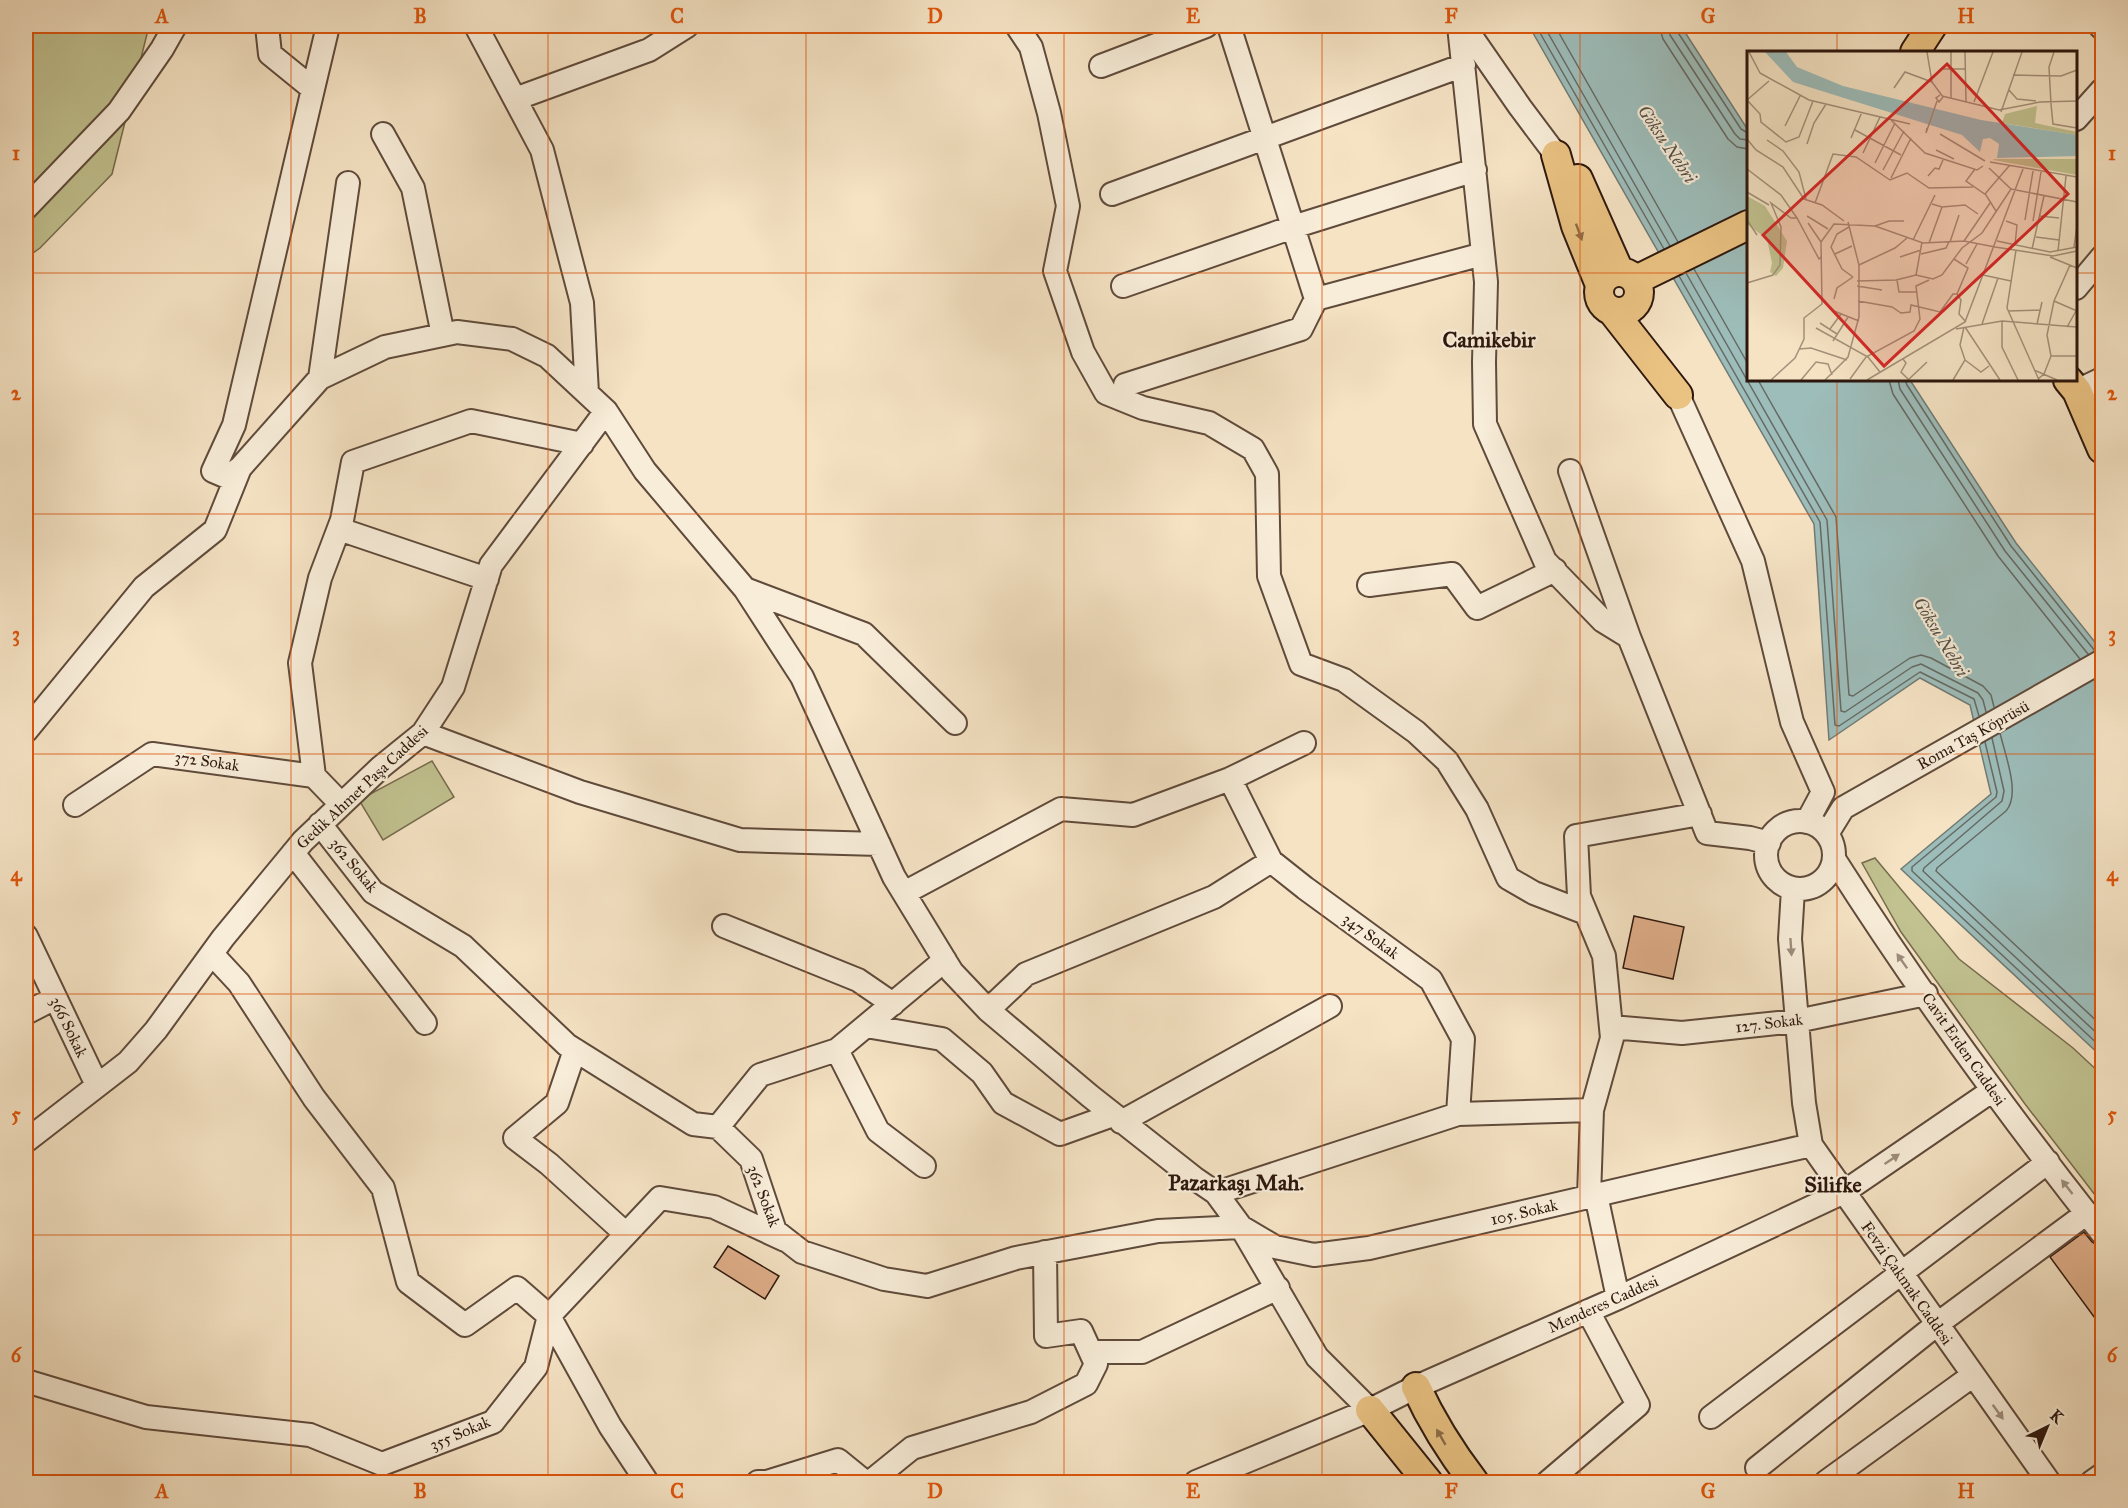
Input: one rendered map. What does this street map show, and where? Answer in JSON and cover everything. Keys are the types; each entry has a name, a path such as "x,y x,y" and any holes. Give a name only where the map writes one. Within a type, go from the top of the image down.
{"main road":[{"path":"1916,51 1932,26"},
{"path":"1927,51 1932,26"},
{"path":"1556,155 1576,226 1621,289 1678,395"},
{"path":"1621,289 1747,226"},
{"path":"2072,385 2101,445"},
{"path":"1416,1387 1429,1416 1474,1482"},
{"path":"1370,1410 1428,1482"}],"street":[{"path":"26,208 119,111 162,50 175,26"},
{"path":"267,26 270,54 313,89"},
{"path":"328,26 234,425 213,471 227,477 240,468 320,378 385,347 457,332 512,339 548,356 606,411 645,471 745,589 802,677 894,877 952,972 988,1010 1117,1118 1216,1193 1241,1227 1317,1357 1370,1410"},
{"path":"515,99 649,50 687,26"},
{"path":"1017,26 1031,46 1049,113 1068,206 1055,271 1083,352 1106,393 1143,408 1209,423 1253,449 1267,474 1269,576 1301,664 1344,680 1416,732 1447,761 1477,809 1509,878 1534,893 1586,913"},
{"path":"1101,66 1206,26"},
{"path":"1125,385 1301,329 1317,299 1229,26"},
{"path":"1459,26 1486,282 1485,424 1545,561 1604,621 1629,637"},
{"path":"1464,26 1556,155"},
{"path":"479,28 542,150 582,303 587,393"},
{"path":"1112,194 1464,65"},
{"path":"2077,117 2103,90"},
{"path":"383,134 413,188 443,335"},
{"path":"1123,286 1293,227 1475,170"},
{"path":"320,378 348,183"},
{"path":"1317,299 1484,254"},
{"path":"2077,287 2103,257"},
{"path":"2072,385 2103,379"},
{"path":"1678,395 1753,561 1792,722 1824,792 1806,822"},
{"name":"Gedik Ahmet Paşa Caddesi","path":"26,1141 128,1062 293,853 320,824 381,767 423,733 453,687 491,565 606,411"},
{"path":"341,804 314,776 300,663 320,578 342,520 353,462 471,421 582,444"},
{"path":"26,731 144,587 215,530 240,468"},
{"path":"1570,471 1610,578 1629,637 1707,833 1750,838 1769,843"},
{"path":"339,529 487,579"},
{"path":"1369,585 1452,574 1477,608 1555,570"},
{"path":"745,589 864,634 955,723"},
{"name":"Roma Taş Köprüsü","path":"1827,834 1843,808 2103,662"},
{"path":"423,733 580,792 741,840 879,844"},
{"path":"904,893 1061,809 1133,815 1230,779 1304,742"},
{"name":"372 Sokak","path":"75,805 152,754 314,776"},
{"name":"347 Sokak","path":"1230,779 1271,861 1431,980 1463,1039 1458,1113"},
{"path":"1618,1298 1593,1196 1592,1110 1612,1038 1611,1027 1604,956 1579,896 1576,836 1700,814"},
{"path":"1806,822 1822,829 1827,834 1834,848 1834,859 1825,880 1804,890 1783,885 1774,878 1768,868 1766,857 1769,843 1780,828 1790,823 1806,822"},
{"name":"362 Sokak","path":"320,824 373,892 463,946 567,1045 693,1124 718,1127 751,1159 776,1231 802,1252 874,1276 927,1286 1016,1258 1045,1252 1158,1231 1241,1227"},
{"path":"293,853 425,1023"},
{"name":"Cavit Erden Caddesi","path":"1834,859 1867,911 1993,1090 2103,1233"},
{"path":"988,1010 1026,974 1214,897 1271,861"},
{"name":"Fevzi Çakmak Caddesi","path":"1793,889 1790,939 1804,1102 1811,1145 2049,1482"},
{"path":"724,926 858,980 893,1004"},
{"name":"366 Sokak","path":"26,937 97,1085"},
{"path":"212,954 239,983 314,1098 384,1188 408,1282 465,1325 517,1288 549,1316 610,1426 647,1482"},
{"path":"718,1127 760,1075 837,1050 945,960"},
{"name":"127. Sokak","path":"1611,1027 1682,1034 1797,1021 1926,994"},
{"path":"26,1013 55,998"},
{"path":"866,1026 942,1039 982,1073 1003,1103 1060,1134 1117,1118 1330,1006"},
{"path":"576,1050 557,1103 514,1138 549,1164 626,1234"},
{"path":"837,1050 878,1131 924,1166"},
{"name":"Menderes Caddesi","path":"1196,1482 1370,1410 1416,1387 1618,1298 1844,1192 1993,1090"},
{"path":"1216,1193 1458,1113 1592,1110"},
{"name":"105. Sokak","path":"1241,1227 1275,1247 1314,1255 1368,1248 1811,1145"},
{"path":"1711,1417 2048,1162"},
{"name":"355 Sokak","path":"26,1381 146,1418 309,1435 382,1464 493,1422 536,1367 549,1316 660,1198 714,1207 788,1241"},
{"path":"1757,1468 1936,1325 2087,1213"},
{"path":"870,1482 912,1448 1031,1412 1086,1384 1096,1364 1081,1331 1046,1336 1045,1252"},
{"path":"1090,1352 1142,1352 1278,1288"},
{"path":"1548,1482 1638,1405 1588,1311"},
{"path":"1828,1482 1972,1376"},
{"path":"758,1482 767,1482 838,1460 865,1482"},
{"path":"2092,1482 2103,1475"}],"green space":[{"path":"26,26 149,26 112,174 40,248 26,258"},
{"path":"432,761 454,797 383,840 359,800"},
{"path":"1875,858 1959,959 2073,1048 2102,1075 2102,1204 2025,1104 1901,932 1862,863"}],"water":[{"name":"Göksu Nehri","path":"1529,26 1681,26 1747,128 1747,381 1911,381 2016,543 2102,651 2102,1057 1901,869 1991,794 1970,705 1920,678 1829,740 1814,524"}],"building":[{"path":"1634,916 1684,927 1673,979 1623,968"},
{"path":"2084,1232 2092,1242 2103,1248 2103,1329 2050,1257"},
{"path":"728,1246 779,1276 765,1299 714,1267"}],"district":[{"name":"Camikebir","path":"1489,339"},
{"name":"Pazarkaşı Mah.","path":"1236,1182"},
{"name":"Silifke","path":"1833,1184"}]}
